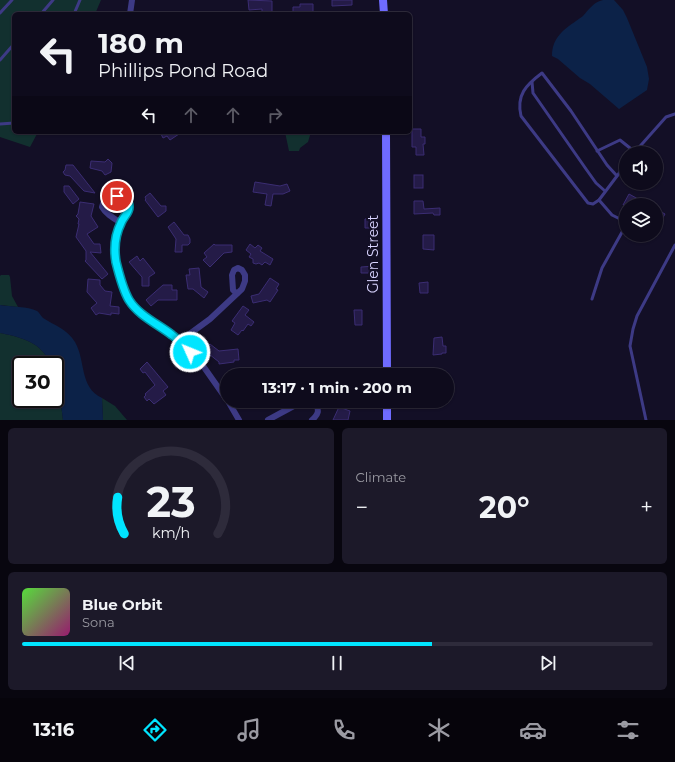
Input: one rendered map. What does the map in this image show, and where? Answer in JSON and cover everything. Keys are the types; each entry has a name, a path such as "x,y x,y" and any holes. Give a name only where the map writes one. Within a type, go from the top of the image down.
{"street":[{"path":"384,0 384,12"},
{"path":"130,12 132,1"},
{"name":"Glen Street","path":"386,134 387,368"},
{"path":"121,222 108,214 102,207 104,200 112,196 125,198 129,202 129,208 121,222 115,248 116,262 125,293 133,305 149,320 180,341 201,363 220,391"},
{"path":"180,341 210,319 236,294"},
{"path":"231,408 239,420"},
{"path":"268,420 289,408"},
{"path":"312,420 318,415 318,408"},
{"path":"387,408 387,420"}],"lane":[{"path":"0,13 12,0"},
{"path":"43,12 53,0"},
{"path":"75,12 80,0"},
{"path":"0,60 12,46"},
{"path":"617,176 607,165 571,111 542,73 526,87 521,96 519,107 521,116 588,203 593,204 599,200 619,173"},
{"path":"532,82 533,93 590,174 605,191"},
{"path":"640,146 666,117 675,114"},
{"path":"0,124 12,123"},
{"path":"597,151 620,140 628,146"},
{"path":"599,200 612,215 619,219"},
{"path":"592,299 602,268 619,236"},
{"path":"646,420 630,346 637,316 675,245"}],"green space":[{"path":"0,0 101,0 96,12 12,12 12,134 37,134 30,147 0,137"},
{"path":"285,134 310,134 308,142 300,148 299,151 289,151"},
{"path":"1,275 9,275 12,296 18,307 0,305"},
{"path":"0,333 18,337 30,342 46,356 12,356 12,408 62,408 63,420 0,420"},
{"path":"102,398 115,406 127,420 103,420"}],"water":[{"path":"603,0 614,0 623,10 647,67 649,79 647,90 619,109 590,84 552,56 554,44 559,35 582,17 594,4"},
{"path":"0,305 33,309 43,318 68,334 75,342 78,349 86,380 95,393 102,398 103,420 63,420 62,408 64,408 64,356 46,356 30,342 18,337 0,333"}],"building":[{"path":"248,0 272,1 272,12 262,12 262,9 249,10"},
{"path":"332,0 352,0 352,5 332,6"},
{"path":"300,4 313,4 313,12 293,12 293,7 300,7"},
{"path":"412,129 421,129 421,137 425,137 425,144 423,144 424,155 416,155 416,147 412,147"},
{"path":"161,134 179,134 170,140 167,136 163,138"},
{"path":"108,159 112,163 111,172 105,175 102,171 90,168 91,161 105,162"},
{"path":"66,165 73,165 95,193 84,191 70,176 65,175 63,172"},
{"path":"414,175 423,175 423,188 414,188"},
{"path":"255,182 280,186 287,184 290,191 283,194 273,194 271,206 265,205 267,194 253,192"},
{"path":"64,186 69,186 79,199 73,204 64,192"},
{"path":"150,193 161,206 166,206 166,211 158,217 145,200 145,197"},
{"path":"629,194 636,198 627,198"},
{"path":"414,201 423,201 424,209 440,208 440,215 434,215 433,213 414,214"},
{"path":"80,202 94,204 91,216 98,227 87,234 94,244 100,244 101,253 90,252 108,274 102,279 85,261 86,251 76,237 79,219 76,216 78,214"},
{"path":"375,218 376,228 365,228 365,219"},
{"path":"174,222 184,235 188,235 190,239 190,243 188,245 182,245 182,252 175,252 176,239 168,227"},
{"path":"423,235 434,235 434,250 423,249"},
{"path":"214,244 232,245 232,252 224,253 210,267 203,260 207,257 204,253"},
{"path":"250,244 255,248 258,245 262,248 260,251 273,259 270,265 265,262 262,265 259,263 253,263 253,259 249,257 251,254 246,250"},
{"path":"137,256 140,261 143,258 155,273 149,277 149,286 142,286 142,277 129,262"},
{"path":"375,266 376,273 361,273 361,267"},
{"path":"199,268 201,287 208,292 204,298 193,289 188,289 186,275 190,275 189,269"},
{"path":"270,278 279,284 276,289 278,290 270,302 267,300 253,303 251,296 259,294"},
{"path":"88,279 100,280 100,285 105,291 112,292 110,306 119,307 119,314 111,313 111,315 99,313 96,315 91,308 97,303 87,292"},
{"path":"428,282 428,293 420,293 419,283"},
{"path":"163,285 172,285 172,290 177,290 177,300 158,300 151,306 146,300"},
{"path":"243,306 249,310 245,315 254,322 251,326 248,324 238,335 231,330 235,323 232,321"},
{"path":"354,310 362,310 362,325 355,325"},
{"path":"442,337 443,346 446,346 446,353 433,355 434,338"},
{"path":"210,344 219,351 238,349 239,360 219,364 219,362 204,350"},
{"path":"147,362 168,387 163,391 166,395 154,404 149,399 147,401 144,397 146,395 145,394 155,385 145,372 143,373 140,369"},
{"path":"339,408 350,411 348,420 333,420"}],"route":[{"path":"117,196 125,198 129,202 129,208 121,222 115,248 116,262 125,293 136,308 149,320 180,341 190,352"}]}
